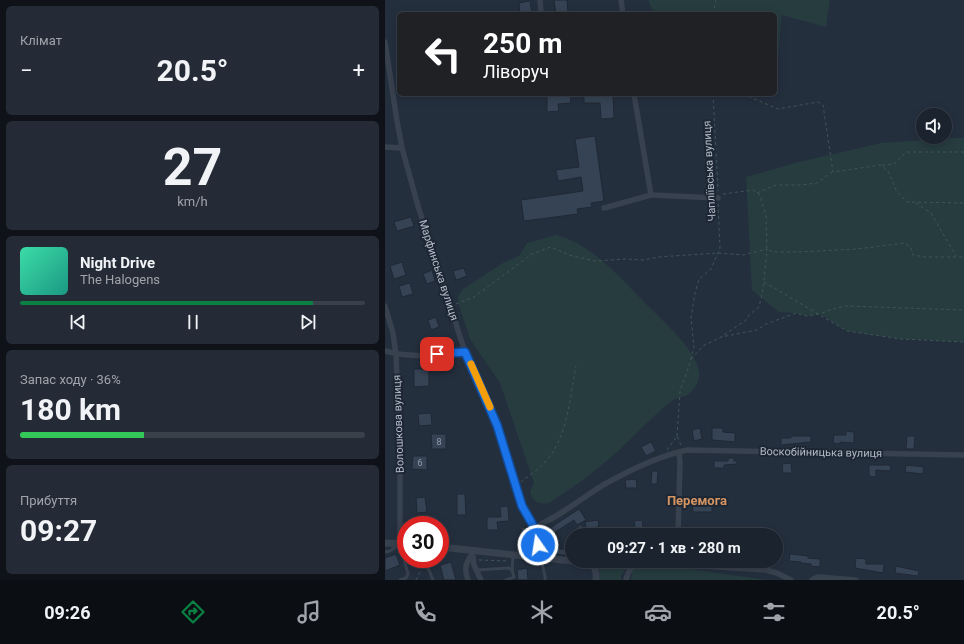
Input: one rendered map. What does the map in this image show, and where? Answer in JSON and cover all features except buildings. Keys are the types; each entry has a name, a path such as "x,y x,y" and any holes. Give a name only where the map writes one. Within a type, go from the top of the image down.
{"street":[{"path":"540,0 541,12"},
{"path":"621,0 623,12"},
{"name":"Марфинська вулиця","path":"385,42 402,148 418,206 465,352 497,425 522,506 534,527 540,557"},
{"path":"634,96 651,195"},
{"path":"385,147 402,148"},
{"path":"603,208 651,195 718,197"},
{"name":"Волошкова вулиця","path":"385,306 393,333 396,355 402,516"},
{"path":"385,351 396,355 408,356 465,352"},
{"name":"Воскобійницька вулиця","path":"534,527 546,522 605,484 663,456 681,451 712,450 964,455"},
{"path":"678,528 681,451"},
{"path":"385,543 397,544"},
{"path":"449,549 565,560"},
{"path":"472,552 476,570 481,580"},
{"path":"468,580 465,566 472,552"},
{"path":"596,568 596,580"},
{"path":"627,580 627,574 631,568"},
{"path":"741,568 767,570 791,580"},
{"path":"812,580 818,577 856,580"}],"lane":[{"path":"523,529 527,532 531,556"},
{"path":"385,552 397,547"},
{"path":"506,580 514,579 513,555"},
{"path":"540,557 545,580"},
{"path":"400,580 406,578 408,575 406,568"},
{"path":"426,568 429,570 433,580"},
{"path":"476,570 507,568 513,571"}],"path":[{"path":"713,12 716,0"},
{"name":"Чапліївська вулиця","path":"713,96 720,248 718,253"},
{"path":"748,96 778,109 818,102 823,105 833,172"},
{"path":"757,193 776,185 801,185 817,183 833,172 893,164 906,152 964,152"},
{"path":"881,166 888,171 897,192 907,202 964,203"},
{"path":"691,359 703,346 721,337 746,320 749,315 759,307 763,290 767,249 766,216 761,195 753,190 718,197"},
{"path":"915,202 931,213 957,257"},
{"path":"450,306 474,297 532,254 551,247 569,256 595,261 625,259 644,260 658,257 718,253 743,255 767,249 773,253 788,251 797,252 857,249 905,243 911,248 913,255 925,257 964,257"},
{"path":"681,451 677,436 680,391 694,347 691,318 695,293 699,279 711,269 718,253"},
{"path":"764,281 847,331 901,339 964,342"},
{"path":"721,337 757,330 766,324 796,313 805,316 820,314 832,309 847,306 964,310"},
{"path":"516,486 546,462 555,451 565,424 576,366"},
{"path":"663,456 677,436"},
{"path":"416,580 422,568"}],"green space":[{"path":"648,0 830,0 826,27 782,15 777,55 777,12 653,12"},
{"path":"952,138 964,138 964,342 901,339 847,331 820,314 806,316 796,313 779,312 752,290 746,177 799,162 881,143 916,141 916,144 952,144"},
{"path":"556,235 581,245 615,272 677,335 697,364 699,375 696,385 689,394 670,402 617,452 592,473 549,503 539,503 534,500 530,492 534,483 500,383 470,339 459,305 458,296 463,289 503,263 519,256 527,243"},
{"path":"600,568 627,568 621,576 621,580 599,580"},
{"path":"637,568 682,568 768,580 631,580 632,570"}],"slow traffic":[{"path":"471,364 490,407"}],"district":[{"name":"Перемога","path":"697,500"}],"route":[{"path":"437,354 465,352 497,425 522,506 534,527 538,545"}]}
